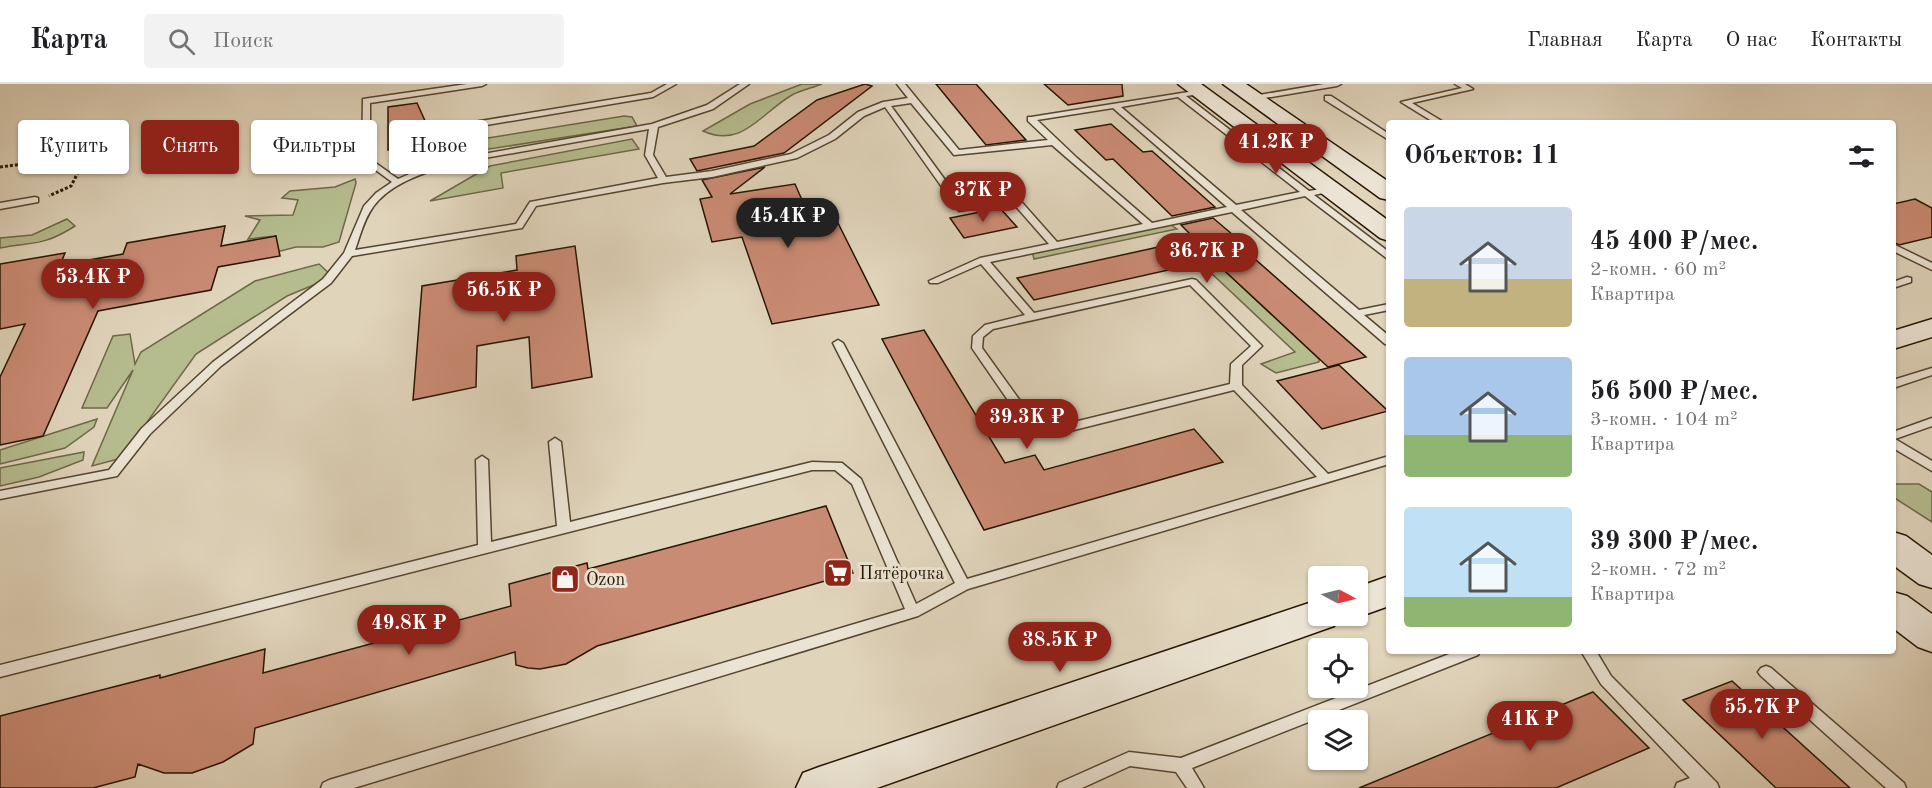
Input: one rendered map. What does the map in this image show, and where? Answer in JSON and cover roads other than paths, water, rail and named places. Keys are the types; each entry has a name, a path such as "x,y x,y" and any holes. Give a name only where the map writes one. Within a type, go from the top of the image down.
{"main road":[{"path":"1233,84 1386,192"},
{"path":"1188,90 1318,191 1386,231"},
{"path":"1896,339 1932,328"},
{"path":"1896,548 1932,574"},
{"path":"1368,598 1386,592"},
{"path":"1896,609 1932,636"},
{"path":"819,788 1308,619"}],"lane":[{"path":"397,182 366,160 366,101 482,84"},
{"path":"488,123 553,114 653,95 672,84"},
{"path":"488,155 654,126 710,107 744,84"},
{"path":"901,84 957,153 1053,142"},
{"path":"1253,98 1337,84"},
{"path":"1436,120 1405,102 1469,89 1459,84"},
{"path":"1148,224 1053,142 1031,119 1188,90"},
{"path":"1328,98 1386,136"},
{"path":"349,254 519,226 533,204 663,180 712,174 794,156 832,137 861,114 886,104 913,100"},
{"path":"886,104 962,209 1015,200 1054,245"},
{"path":"1114,105 1386,339"},
{"path":"654,126 649,155 663,180"},
{"path":"0,495 113,473 146,431 217,364 327,281 349,254 370,204 397,182 414,174"},
{"path":"934,281 983,260 1148,224 1318,191 1386,254"},
{"path":"0,206 35,200"},
{"path":"1896,249 1932,267"},
{"path":"983,260 1032,317"},
{"path":"1896,284 1907,280"},
{"path":"1236,386 1070,427 1027,419 977,348 978,336 989,327 1192,282 1257,346 1237,364 1236,386 1325,478"},
{"path":"1356,314 1386,308"},
{"path":"838,343 963,585"},
{"path":"1896,383 1932,371"},
{"path":"1896,435 1932,422"},
{"path":"555,442 564,530"},
{"path":"1896,445 1932,467"},
{"path":"482,460 485,548"},
{"path":"329,788 913,612 963,585 1386,461"},
{"path":"0,671 812,466 838,466 856,482 913,612"},
{"path":"1065,788 1129,759 1181,765 1465,654"},
{"path":"1590,654 1606,680 1707,784"},
{"path":"1766,672 1898,788"},
{"path":"1181,765 1196,788"},
{"path":"1683,788 1707,784"}],"place":[{"name":"Пятёрочка","path":"838,573"},
{"name":"Ozon","path":"565,579"}]}
